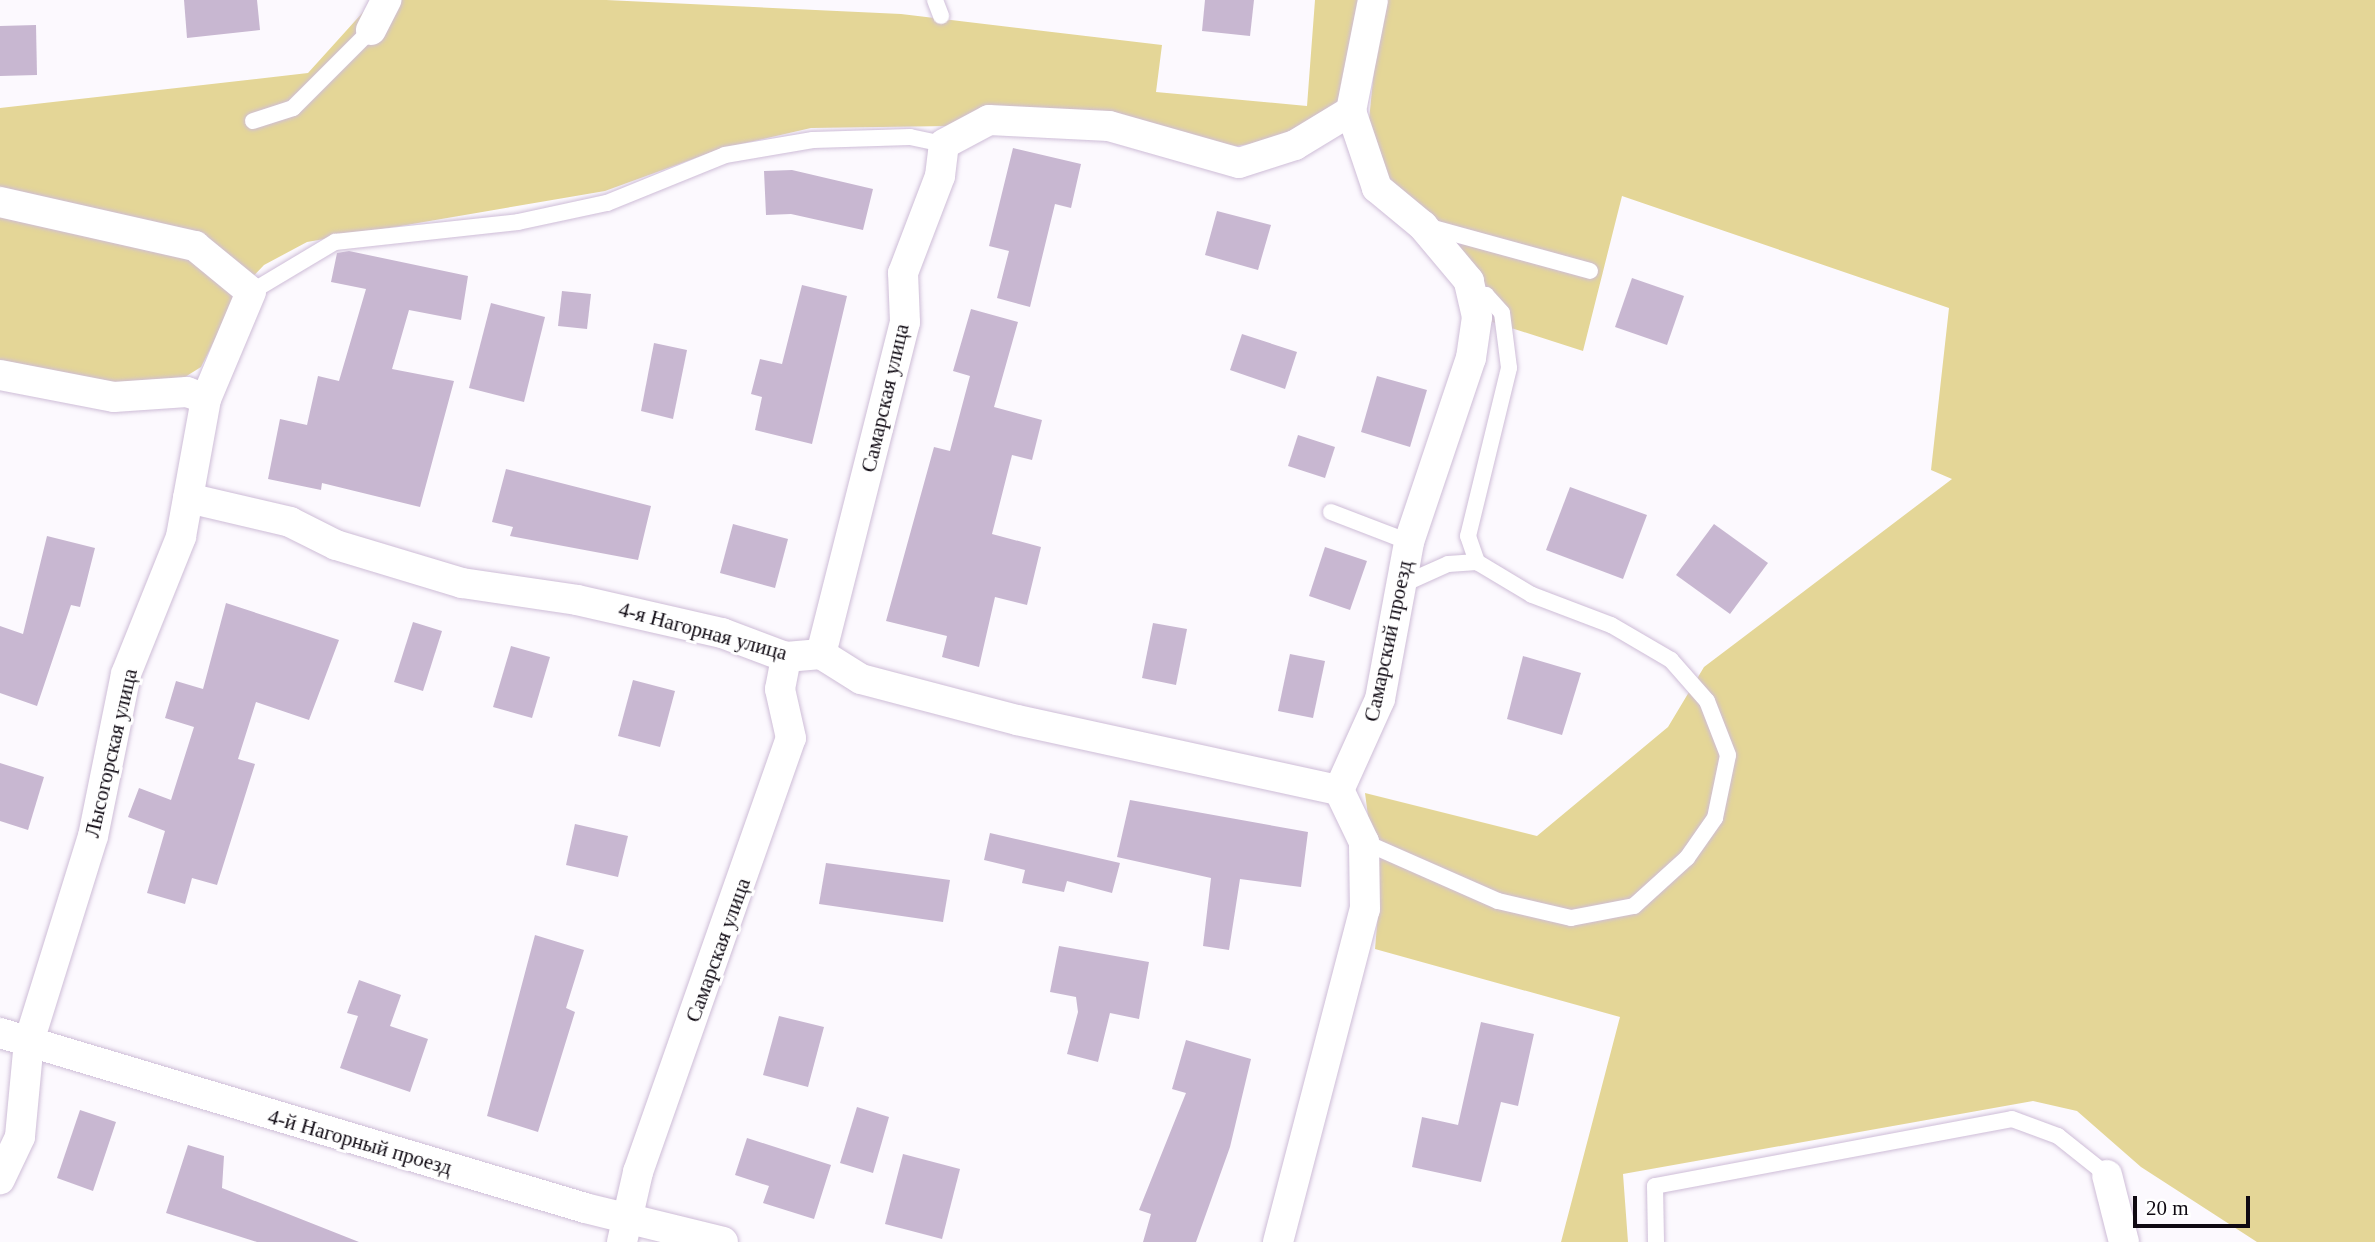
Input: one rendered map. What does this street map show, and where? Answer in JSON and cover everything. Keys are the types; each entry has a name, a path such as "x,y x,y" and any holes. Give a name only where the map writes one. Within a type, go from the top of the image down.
{"street":[{"path":"371,30 386,0"},
{"path":"944,144 989,120 1109,126 1239,163 1295,145 1351,111 1373,0"},
{"name":"Самарский проезд","path":"1339,790 1380,699 1409,542 1471,358 1477,317 1469,281 1423,226 1377,188 1351,111"},
{"name":"Самарская улица","path":"821,654 905,322 902,273 940,176 944,144"},
{"path":"0,202 195,246 251,292"},
{"name":"Лысогорская улица","path":"0,1179 20,1138 29,1041 93,836 126,674 181,537 206,399 251,292"},
{"path":"0,375 114,397 187,392 206,399"},
{"name":"4-я Нагорная улица","path":"188,498 290,522 336,545 462,583 577,600 722,633 786,657 821,654"},
{"path":"821,654 861,679 1017,720 1339,790 1364,842 1365,909 1278,1242"},
{"name":"Самарская улица","path":"623,1228 791,738 780,689 786,657"},
{"name":"4-й Нагорный проезд","path":"0,1033 357,1142 623,1228 723,1242"},
{"path":"2107,1175 2124,1242"}],"lane":[{"path":"935,0 941,16"},
{"path":"253,121 293,108 371,30"},
{"path":"251,292 335,242 518,222 581,208 725,155 813,140 909,137 944,144"},
{"path":"1423,226 1590,271"},
{"path":"1472,295 1486,295 1502,313 1509,368 1468,536 1477,562"},
{"path":"1331,512 1409,542"},
{"path":"1364,842 1498,901 1571,918 1634,906 1687,858 1715,818 1728,755 1707,701 1671,660 1477,562 1448,564 1401,585"},
{"path":"1656,1242 1655,1186 2012,1119 2058,1136 2107,1175"}],"shaded area":[{"path":"374,0 606,0 901,14 1162,45 1156,92 1307,106 1315,0 1363,0 1337,108 1293,138 1237,146 949,126 811,128 723,148 605,191 307,242 264,265 240,290 201,367 185,377 115,383 0,363 0,108 308,73"},
{"path":"1381,0 2375,0 2375,1242 2257,1242 2141,1167 2077,1111 2033,1101 1623,1174 1628,1242 1561,1242 1620,1017 1375,949 1379,901 1365,793 1537,836 1668,727 1704,667 1952,479 1931,470 1949,308 1622,196 1583,351 1483,319 1385,173 1368,130"}],"building":[{"path":"184,0 257,0 260,30 187,38"},
{"path":"1205,0 1254,0 1250,36 1202,31"},
{"path":"36,25 37,75 0,76 0,26"},
{"path":"1013,148 1081,164 1071,208 1055,204 1030,307 997,298 1009,251 989,246"},
{"path":"792,170 873,189 863,230 791,214 766,215 764,171"},
{"path":"1217,211 1271,225 1258,270 1205,255"},
{"path":"349,251 468,276 461,320 409,310 392,369 454,381 420,507 322,483 321,490 268,479 280,419 307,425 318,376 339,381 366,289 331,282 337,253"},
{"path":"1632,278 1684,296 1667,345 1615,327"},
{"path":"802,285 847,296 812,444 755,430 762,397 751,394 760,359 782,364"},
{"path":"562,291 591,294 587,329 558,326"},
{"path":"491,303 545,317 524,402 469,388"},
{"path":"971,309 1018,322 994,407 1042,420 1032,460 1012,455 992,534 1041,547 1027,605 995,597 979,667 942,657 947,636 886,621 934,447 950,451 970,376 953,371"},
{"path":"1242,334 1297,352 1285,389 1230,370"},
{"path":"654,343 687,350 673,419 641,411"},
{"path":"1377,376 1427,390 1410,447 1361,432"},
{"path":"1298,435 1335,447 1325,478 1288,466"},
{"path":"506,469 651,506 638,560 510,536 513,527 492,522"},
{"path":"1570,487 1647,515 1623,579 1546,550"},
{"path":"733,524 788,539 775,588 720,573"},
{"path":"1714,524 1768,563 1730,614 1676,575"},
{"path":"47,536 95,548 80,607 71,605 37,706 0,693 0,626 23,634"},
{"path":"1325,547 1367,561 1350,610 1309,596"},
{"path":"226,603 339,640 309,720 256,702 238,759 255,764 217,885 192,878 185,904 147,893 165,831 128,817 139,788 171,800 194,727 165,718 176,681 203,689"},
{"path":"413,622 442,631 423,691 394,682"},
{"path":"1153,623 1187,629 1176,685 1142,678"},
{"path":"511,646 550,657 532,718 493,707"},
{"path":"1290,654 1325,661 1313,718 1278,711"},
{"path":"1523,656 1581,673 1562,735 1507,719"},
{"path":"633,680 675,691 660,747 618,736"},
{"path":"0,763 44,777 28,830 0,821"},
{"path":"1130,800 1308,832 1301,887 1240,879 1229,950 1203,946 1211,878 1117,857"},
{"path":"575,824 628,836 618,877 566,865"},
{"path":"990,833 1120,863 1112,893 1067,881 1064,892 1022,883 1025,870 984,860"},
{"path":"826,863 950,880 943,922 819,904"},
{"path":"535,935 584,950 566,1008 575,1012 538,1132 487,1116"},
{"path":"1059,946 1149,962 1139,1019 1110,1013 1098,1062 1067,1054 1078,1012 1076,997 1050,992"},
{"path":"359,980 401,995 390,1026 428,1039 410,1092 340,1068 358,1016 347,1013"},
{"path":"779,1016 824,1027 808,1087 763,1075"},
{"path":"1481,1022 1534,1034 1518,1106 1501,1102 1481,1182 1412,1167 1422,1117 1458,1125"},
{"path":"1186,1040 1251,1059 1230,1147 1196,1242 1143,1242 1151,1214 1139,1210 1186,1093 1172,1089"},
{"path":"857,1107 889,1117 873,1173 840,1163"},
{"path":"80,1110 116,1122 93,1191 57,1178"},
{"path":"747,1138 831,1165 814,1219 763,1203 769,1186 735,1175"},
{"path":"188,1145 224,1156 222,1188 359,1242 257,1242 166,1213"},
{"path":"903,1154 960,1169 942,1239 885,1224"}]}
